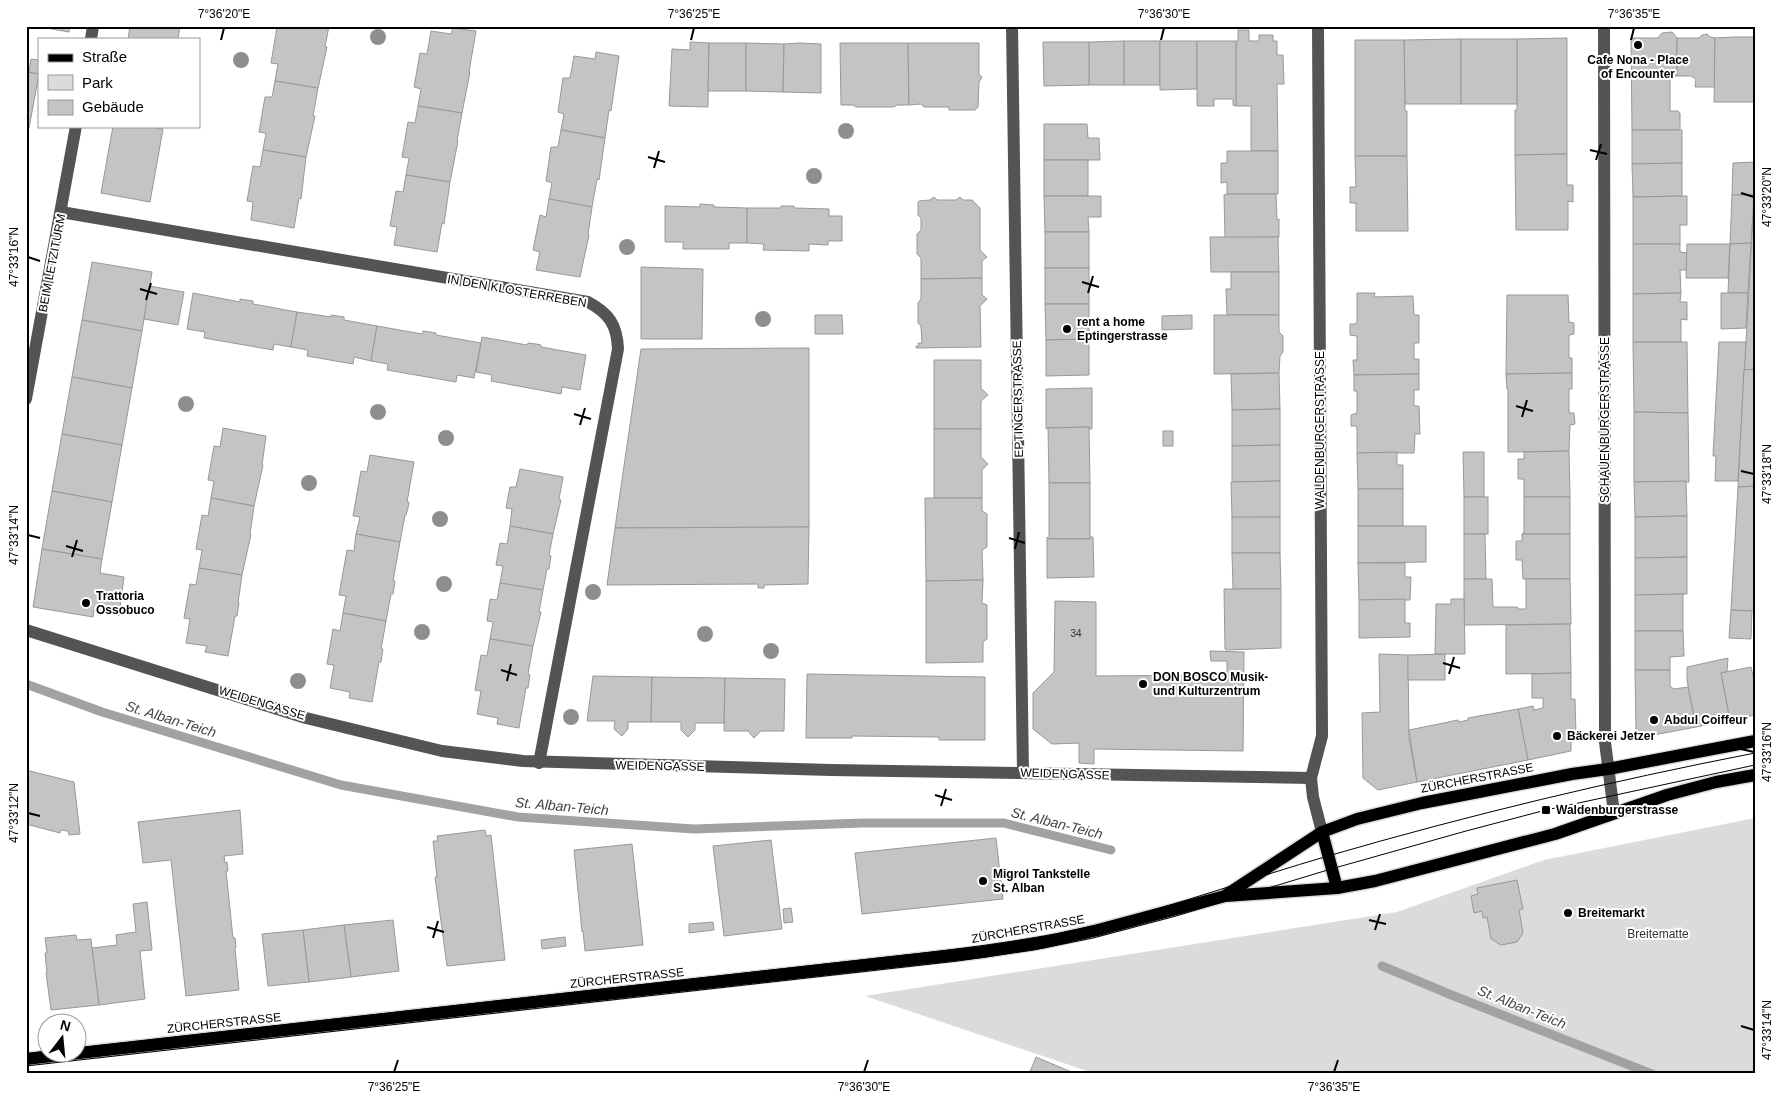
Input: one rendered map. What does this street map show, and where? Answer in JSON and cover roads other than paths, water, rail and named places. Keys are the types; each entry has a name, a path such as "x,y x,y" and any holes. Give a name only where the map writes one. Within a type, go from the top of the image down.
{"main road":[{"name":"ZÜRCHERSTRASSE","path":"1225,896 1322,832 1358,819 1422,803 1755,741"},
{"name":"ZÜRCHERSTRASSE","path":"26,1059 982,952 1045,942 1225,896 1337,888 1375,881 1555,834 1667,795 1716,782 1755,775"},
{"path":"1322,832 1337,888"}],"street":[{"name":"EPTINGERSTRASSE","path":"1012,26 1023,772"},
{"name":"WALDENBURGERSTRASSE","path":"1318,26 1322,736 1311,778 1313,798 1322,832"},
{"name":"SCHAUENBURGERSTRASSE","path":"1604,26 1605,742 1614,813"},
{"name":"BEIM LETZITURM","path":"26,399 76,128"},
{"name":"IN DEN KLOSTERREBEN","path":"61,212 588,302 601,309 615,329 618,349 539,763"},
{"name":"WEIDENGASSE","path":"26,630 306,718 442,750 539,763 1311,778"}],"waterway":[{"name":"St. Alban-Teich","path":"26,684 102,712 341,785 518,817 694,829 863,823 1004,823 1111,850"},
{"name":"St. Alban-Teich","path":"1382,966 1652,1074"}],"tram line":[{"path":"88,1047 923,953 1035,937 1130,917 1328,856 1487,813 1647,775 1755,753"},
{"path":"26,1066 958,961 1034,950 1093,938 1176,916 1331,869 1546,810 1755,765"},
{"path":"26,1054 38,1052"}],"place":[{"name":"Cafe Nona - Place of Encounter","path":"1638,45"},
{"name":"rent a home Eptingerstrasse","path":"1067,329"},
{"name":"Trattoria Ossobuco","path":"86,603"},
{"name":"DON BOSCO Musik- und Kulturzentrum","path":"1143,684"},
{"name":"Abdul Coiffeur","path":"1654,720"},
{"name":"Bäckerei Jetzer","path":"1557,736"},
{"name":"Waldenburgerstrasse","path":"1546,810"},
{"name":"Migrol Tankstelle St. Alban","path":"983,881"},
{"name":"Breitemarkt","path":"1568,913"}],"park label":[{"name":"Breitematte","path":"1658,934"}]}
